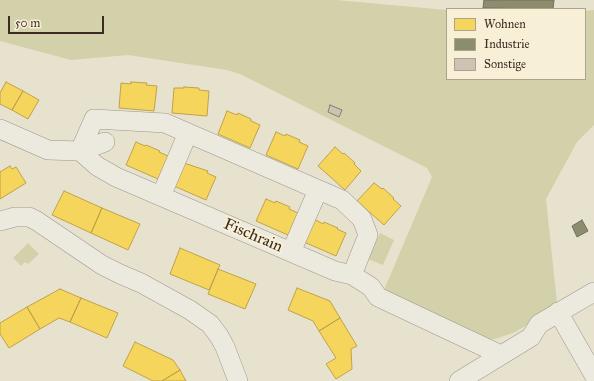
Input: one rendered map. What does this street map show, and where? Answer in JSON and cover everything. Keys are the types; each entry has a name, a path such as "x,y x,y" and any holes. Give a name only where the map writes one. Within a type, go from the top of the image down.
{"street":[{"path":"80,151 94,119 165,123 342,200 362,219 368,235 352,275"},
{"path":"0,129 48,150 80,151 105,142"},
{"path":"161,196 188,132"},
{"name":"Fischrain","path":"80,151 97,166 116,177 335,271 352,275 371,286 378,297 501,355"},
{"path":"291,252 318,190"},
{"path":"0,221 15,217 29,217 102,265 141,283 190,310 210,324 219,336 225,346 238,381"},
{"path":"459,381 531,337 539,324 594,292"},
{"path":"558,312 594,375"}],"shaded area":[{"path":"0,0 336,0 446,10 446,80 586,80 586,11 594,10 594,125 577,142 546,199 558,312 529,324 513,333 495,339 479,340 384,290 432,177 427,168 240,74 227,70 128,55 71,60 0,41"},
{"path":"380,233 394,240 383,265 368,259"},
{"path":"28,243 39,254 28,264 25,262 21,266 13,258"}],"building: Wohnen":[{"path":"6,82 23,91 12,110 0,104 0,93"},
{"path":"131,82 147,83 146,85 157,86 154,111 119,108 121,83 131,84"},
{"path":"174,88 199,88 199,90 209,91 207,116 172,113"},
{"path":"23,91 39,100 28,119 12,110"},
{"path":"227,111 237,115 238,113 260,125 250,148 218,134"},
{"path":"276,132 285,136 286,134 300,140 299,142 308,146 298,169 266,155"},
{"path":"136,142 160,151 159,152 168,156 158,179 126,165"},
{"path":"335,147 355,163 354,164 361,171 345,190 318,166"},
{"path":"184,163 208,171 207,173 216,177 206,200 174,186"},
{"path":"10,166 12,169 16,167 26,183 0,199 0,172"},
{"path":"374,183 382,189 383,188 401,206 384,225 357,201"},
{"path":"64,191 102,208 91,233 52,215"},
{"path":"266,199 275,203 276,201 290,207 289,209 298,213 288,235 256,221"},
{"path":"102,208 140,224 128,250 91,233"},
{"path":"314,219 323,224 324,222 338,228 337,229 346,233 336,256 304,242"},
{"path":"180,248 220,265 209,290 170,274"},
{"path":"218,269 256,284 245,309 208,294"},
{"path":"297,288 330,301 340,318 319,331 313,321 288,310"},
{"path":"60,289 81,298 70,322 59,318 40,329 27,307"},
{"path":"81,298 118,313 107,338 70,322"},
{"path":"27,307 40,329 9,348 0,334 0,323"},
{"path":"340,318 357,346 351,349 352,369 336,379 326,364 336,358 319,331"},
{"path":"135,342 173,360 180,370 162,381 153,381 123,366"},
{"path":"180,370 186,381 162,381"}],"building: Industrie":[{"path":"484,0 554,0 553,8 483,8"},
{"path":"582,220 588,231 577,237 572,226"}],"building: Sonstige":[{"path":"330,105 342,110 339,117 328,112"}]}
